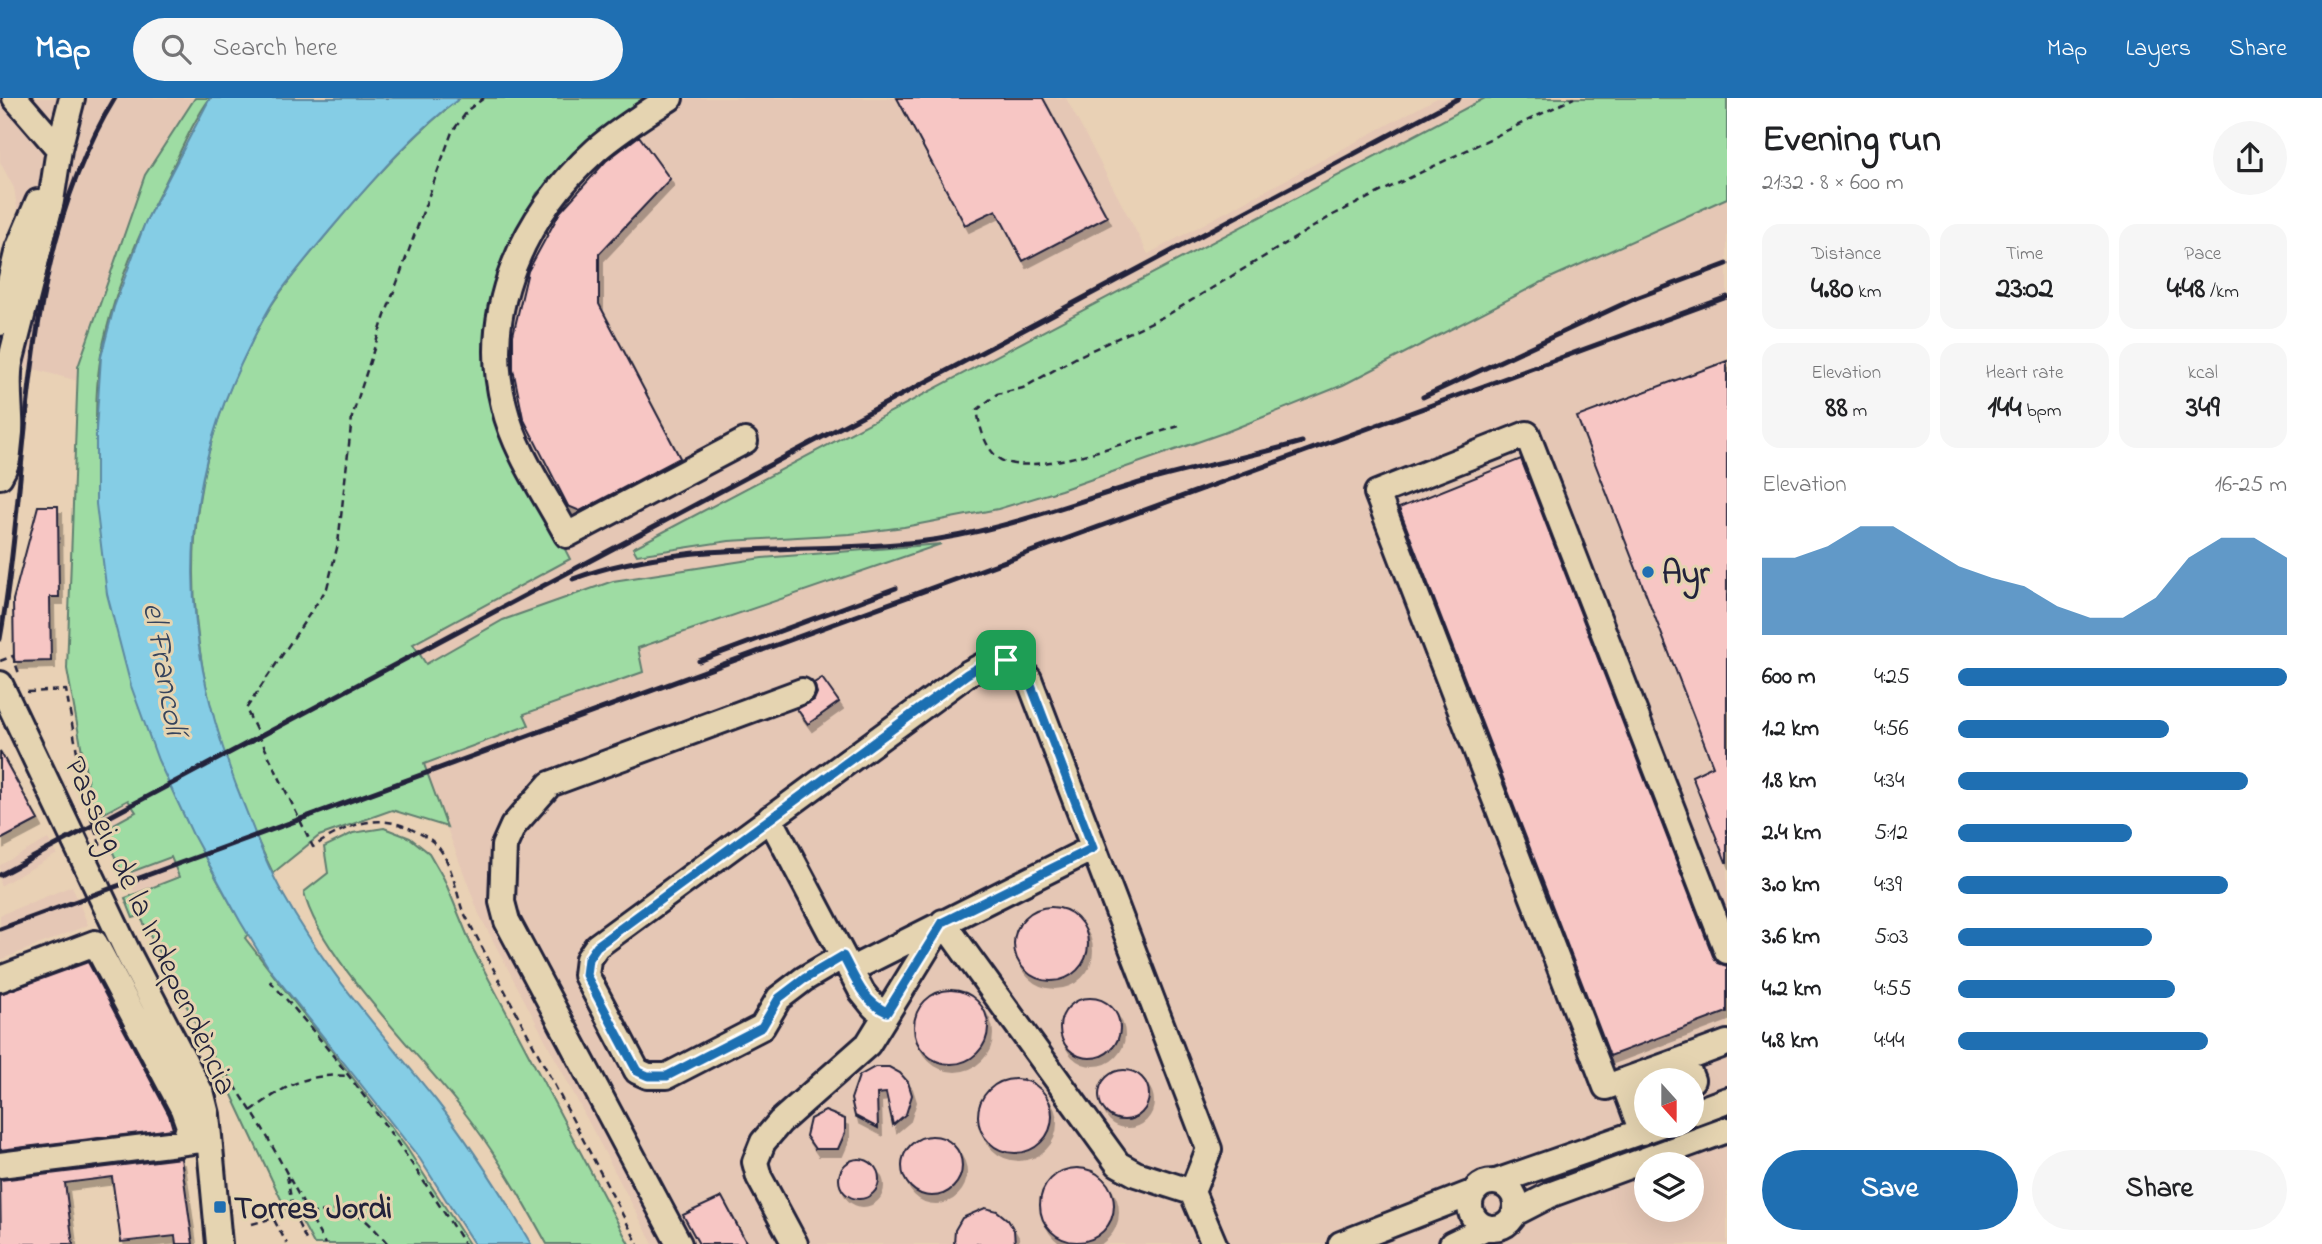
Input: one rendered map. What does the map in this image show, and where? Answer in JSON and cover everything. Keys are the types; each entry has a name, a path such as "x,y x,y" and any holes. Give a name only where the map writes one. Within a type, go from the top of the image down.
{"street":[{"path":"15,98 59,149"},
{"path":"0,476 5,469 10,435 4,379 51,201 59,149 72,98"},
{"path":"670,98 598,149 570,175 543,207 523,243 508,279 501,309 498,376 504,407 514,435 567,535 746,441"},
{"path":"0,323 18,249 59,149"},
{"path":"1634,1080 1606,1087 1377,493 1527,434 1727,951"},
{"path":"1093,848 943,922 804,979 779,998 762,1027 667,1076 648,1076 637,1071 586,975 588,959 597,946 967,674 991,660 1006,660 1020,667 1029,680 1209,1149 1192,1192 1214,1244"},
{"name":"Passeig de la Independència","path":"10,682 130,957 202,1095 197,1140 219,1244"},
{"path":"679,1244 507,921 502,902 504,846 513,825 550,784 802,691"},
{"path":"771,818 846,963 874,1007 887,1012"},
{"path":"795,1244 759,1178 755,1161 763,1142 780,1122 868,1044 943,922"},
{"path":"943,922 1118,1164 1136,1174 1192,1192"},
{"path":"0,979 95,943 197,1140 0,1165"},
{"path":"1695,1068 1727,1043"},
{"path":"1623,1081 1634,1099"},
{"path":"1704,1109 1727,1100"},
{"path":"1452,1244 1502,1228 1552,1194 1727,1130"},
{"path":"1341,1244 1472,1193 1483,1184 1496,1182 1634,1134"},
{"path":"1496,1182 1513,1193 1502,1228"},
{"path":"1472,1193 1471,1214 1502,1228"}],"path":[{"path":"484,98 469,108 452,132 382,324 352,417 338,544 327,587 246,709 313,846 356,822 397,821 430,839 441,850 462,909 638,1244"},
{"path":"1180,426 1071,458 1019,467 998,458 981,433 977,410 997,394 1023,388 1077,357 1169,314 1334,215 1574,98"},
{"path":"0,661 13,656 10,682"},
{"path":"25,692 66,690 86,803 102,848"},
{"path":"270,981 317,1033 350,1076 464,1244"},
{"path":"251,1111 279,1091 319,1074 350,1076"},
{"path":"228,1075 325,1244"},
{"path":"286,1172 294,1215 308,1244"},
{"path":"309,1214 340,1208 365,1218 388,1244"},
{"path":"252,1224 273,1218 287,1244"}],"shaded area":[{"path":"0,98 193,98 166,146 82,382 0,360 0,297 19,219 14,188 0,162"},
{"path":"655,98 1066,98 1148,254 1437,98 1485,98 633,548 638,555 729,541 850,534 904,527 998,509 1061,490 1226,432 1343,385 1548,279 1727,198 1727,1244 653,1244 479,914 423,764 528,725 523,715 643,672 638,648 937,545 762,558 613,581 503,620 426,664 412,645 570,559 492,408 485,349 496,274 537,193 624,114"},
{"path":"128,800 136,813 103,830 97,817"},
{"path":"48,839 57,854 0,886 0,865"},
{"path":"171,857 179,877 135,893 126,873"},
{"path":"72,886 88,925 0,960 0,915"}],"green space":[{"path":"195,98 210,98 191,130 134,248 118,290 99,367 96,456 99,520 107,583 121,645 161,764 216,878 248,934 245,938 406,1147 469,1244 314,1244 295,1209 287,1212 225,1080 140,916 133,918 125,898 179,877 171,857 123,875 103,830 136,812 128,800 97,817 92,806 67,669 78,367 145,175"},
{"path":"460,98 655,98 624,114 537,193 496,274 485,349 492,407 570,559 413,644 426,664 503,620 613,581 762,558 941,544 638,648 643,672 524,714 529,725 424,764 447,827 392,810 319,836 273,873 245,811 222,749 206,686 196,622 194,558 200,494 215,429 240,365 265,316 283,289 354,201 413,139"},
{"path":"1485,98 1727,98 1727,198 1548,279 1343,385 1226,432 1061,490 998,509 904,527 850,534 729,541 637,555 633,548"},
{"path":"384,828 410,838 429,853 444,879 473,949 629,1244 547,1244 485,1140 372,1003 328,944 313,917 304,892 328,873 324,847 353,833"}],"water":[{"name":"el Francolí","path":"210,98 460,98 413,139 355,200 283,288 257,331 219,417 204,469 196,521 193,574 196,626 218,732 258,841 284,896 317,950 461,1134 531,1244 474,1244 420,1159 268,967 193,835 158,760 131,686 107,594 96,504 96,430 101,357 114,307 145,223"}],"building":[{"path":"897,98 1043,98 1107,217 1023,261 996,210 965,225"},
{"path":"639,136 670,179 599,254 599,304 680,458 580,511 568,506 523,418 513,369 513,335 528,271 560,212 606,161"},
{"path":"1727,361 1726,862 1692,776 1713,766 1577,417"},
{"path":"1521,459 1713,956 1718,963 1727,966 1727,1012 1610,1056 1399,508"},
{"path":"38,506 58,506 59,597 50,597 51,661 14,662 13,600"},
{"path":"822,678 839,702 808,724 797,709 814,700 817,693 814,683"},
{"path":"0,751 38,820 0,840"},
{"path":"1051,907 1065,910 1077,918 1085,930 1088,944 1085,958 1077,970 1065,978 1051,981 1037,978 1025,970 1017,958 1014,944 1017,930 1025,918 1037,910"},
{"path":"88,962 169,1115 173,1129 0,1150 0,994"},
{"path":"951,990 965,993 977,1001 985,1013 988,1027 985,1041 977,1053 965,1061 951,1064 937,1061 925,1053 917,1041 914,1027 917,1013 925,1001 937,993"},
{"path":"1084,998 1096,998 1115,1011 1120,1028 1118,1040 1107,1053 1096,1058 1084,1058 1065,1045 1060,1034 1060,1022 1073,1003"},
{"path":"875,1067 889,1067 900,1073 908,1082 912,1095 906,1114 893,1125 886,1093 877,1094 878,1128 855,1116 851,1099 859,1076"},
{"path":"1124,1070 1141,1078 1149,1095 1141,1112 1124,1120 1107,1112 1099,1095 1107,1078"},
{"path":"1015,1079 1029,1082 1041,1090 1049,1102 1052,1116 1049,1130 1041,1142 1029,1150 1015,1153 1001,1150 989,1142 981,1130 978,1116 981,1102 989,1090 1001,1082"},
{"path":"825,1111 845,1119 845,1133 838,1149 815,1149 806,1136 810,1119"},
{"path":"926,1136 938,1136 957,1149 962,1166 960,1178 949,1191 938,1196 926,1196 907,1183 902,1172 902,1160 915,1141"},
{"path":"181,1158 193,1244 176,1244 175,1236 121,1242 112,1177 65,1183 73,1244 1,1244 0,1180"},
{"path":"859,1159 873,1165 879,1179 873,1193 859,1199 845,1193 839,1179 845,1165"},
{"path":"1077,1168 1091,1171 1103,1179 1111,1191 1114,1205 1111,1219 1103,1231 1091,1239 1077,1242 1063,1239 1051,1231 1043,1219 1040,1205 1043,1191 1051,1179 1063,1171"},
{"path":"722,1197 747,1244 699,1244 683,1215"},
{"path":"985,1208 997,1211 1008,1220 1014,1230 1015,1244 954,1244 955,1230 962,1218"}],"railway":[{"path":"0,639 33,361 44,292 60,225 83,160 115,98"},
{"path":"0,875 1459,98"},
{"path":"1423,397 1636,298 1727,264"},
{"path":"0,929 1727,297"},
{"path":"573,579 615,566 700,553 875,546 947,538 1004,525 1143,482 1302,442"},
{"path":"699,661 896,588"}],"place":[{"name":"Ayr","path":"1648,572"},
{"name":"Torres Jordi","path":"220,1207"}],"route":[{"path":"991,660 1006,660 1020,667 1029,680 1093,848 943,922 887,1012 874,1007 862,992 843,956 804,979 779,998 762,1027 667,1076 648,1076 637,1071 586,975 588,959 597,946 967,674 991,660"}]}
